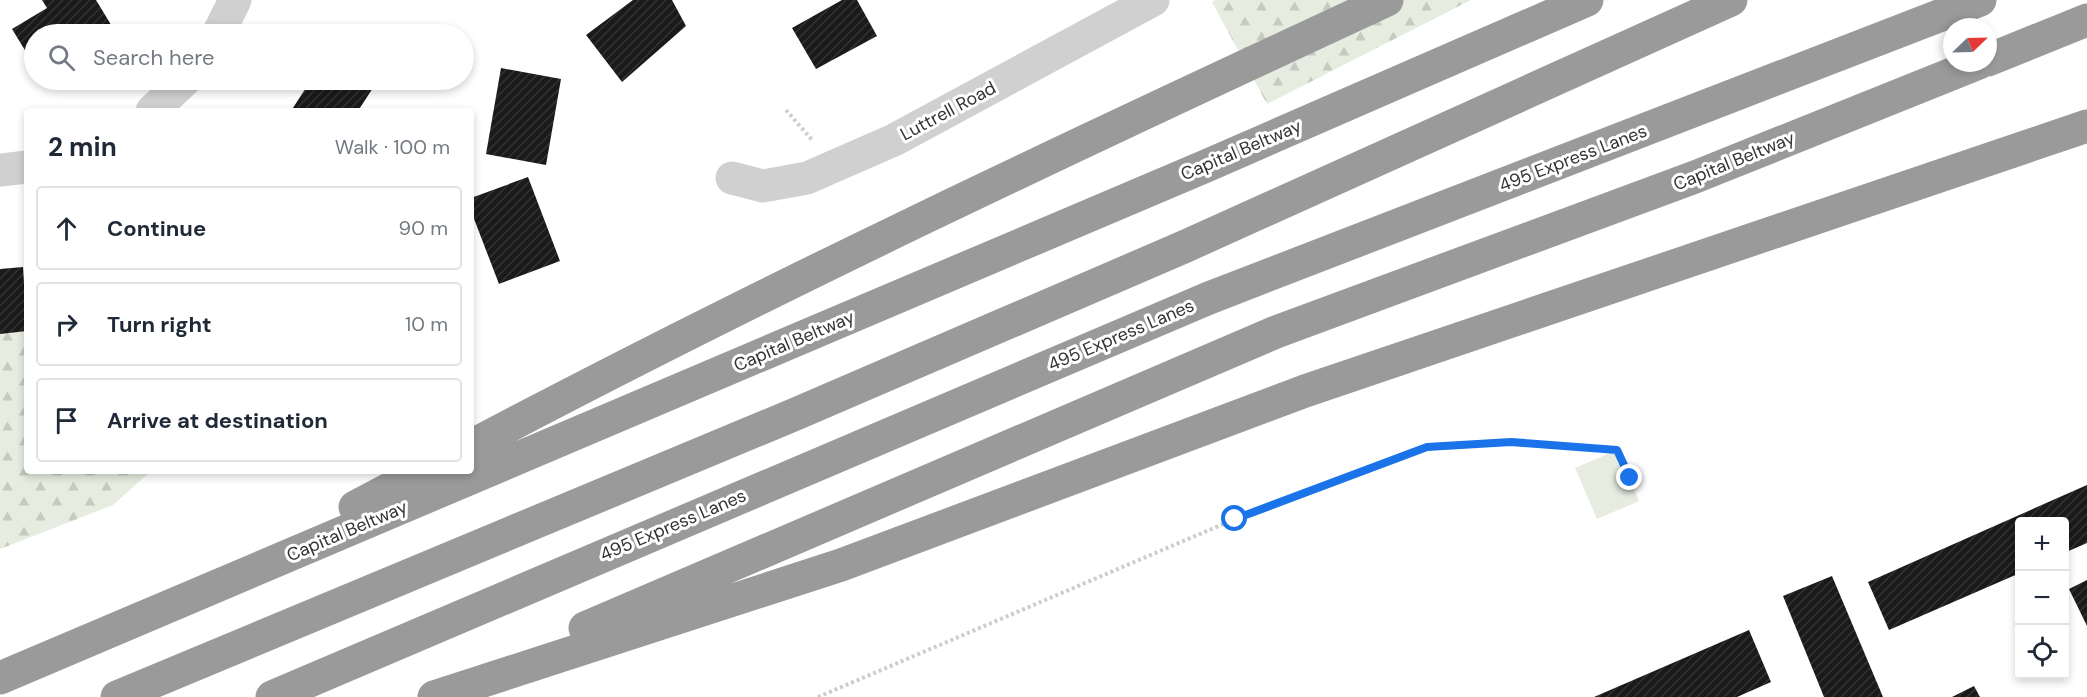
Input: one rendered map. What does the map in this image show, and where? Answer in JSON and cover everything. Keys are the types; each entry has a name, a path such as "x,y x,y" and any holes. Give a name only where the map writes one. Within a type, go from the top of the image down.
{"highway":[{"path":"474,444 572,392 1032,166 1387,0"},
{"name":"Capital Beltway","path":"0,678 1217,161 1587,0"},
{"path":"117,697 787,418 1186,246 1731,0"},
{"name":"495 Express Lanes","path":"272,697 1209,298 1980,0"},
{"path":"1997,56 2087,20"},
{"name":"Capital Beltway","path":"424,697 1276,332 1695,177 1957,72"},
{"path":"434,697 841,565 1305,391 2087,126"},
{"path":"148,616 417,474"}],"street":[{"path":"223,24 235,0"},
{"name":"Luttrell Road","path":"732,178 763,186 807,178 894,140 1153,0"},
{"path":"155,108 174,90"},
{"path":"0,170 24,166"}],"path":[{"path":"786,110 835,166"},
{"path":"818,697 1235,519 1427,447 1511,442 1617,450 1630,478"}],"green space":[{"path":"1216,0 1471,0 1267,104 1212,2"},
{"path":"24,316 24,474 148,474 113,505 0,549 0,319"},
{"path":"1617,450 1639,501 1597,519 1575,468"}],"building":[{"path":"42,0 96,0 111,24 24,24 24,49 12,29 47,8"},
{"path":"633,0 672,0 686,26 622,82 586,35"},
{"path":"842,0 857,0 877,36 816,69 792,28"},
{"path":"501,68 561,79 546,165 486,154"},
{"path":"305,90 372,90 360,108 293,108"},
{"path":"528,177 560,261 499,284 474,219 474,197"},
{"path":"23,267 24,331 0,334 0,269"},
{"path":"2087,485 2087,543 2069,551 2069,517 2015,517 2015,575 1889,630 1868,582"},
{"path":"1832,576 1883,697 1824,697 1783,596"},
{"path":"2087,580 2087,626 2069,589"},
{"path":"1749,630 1771,682 1737,697 1594,697"},
{"path":"1974,686 1980,697 1952,697"}],"route":[{"path":"1235,519 1427,447 1511,442 1617,450 1630,478"}]}
